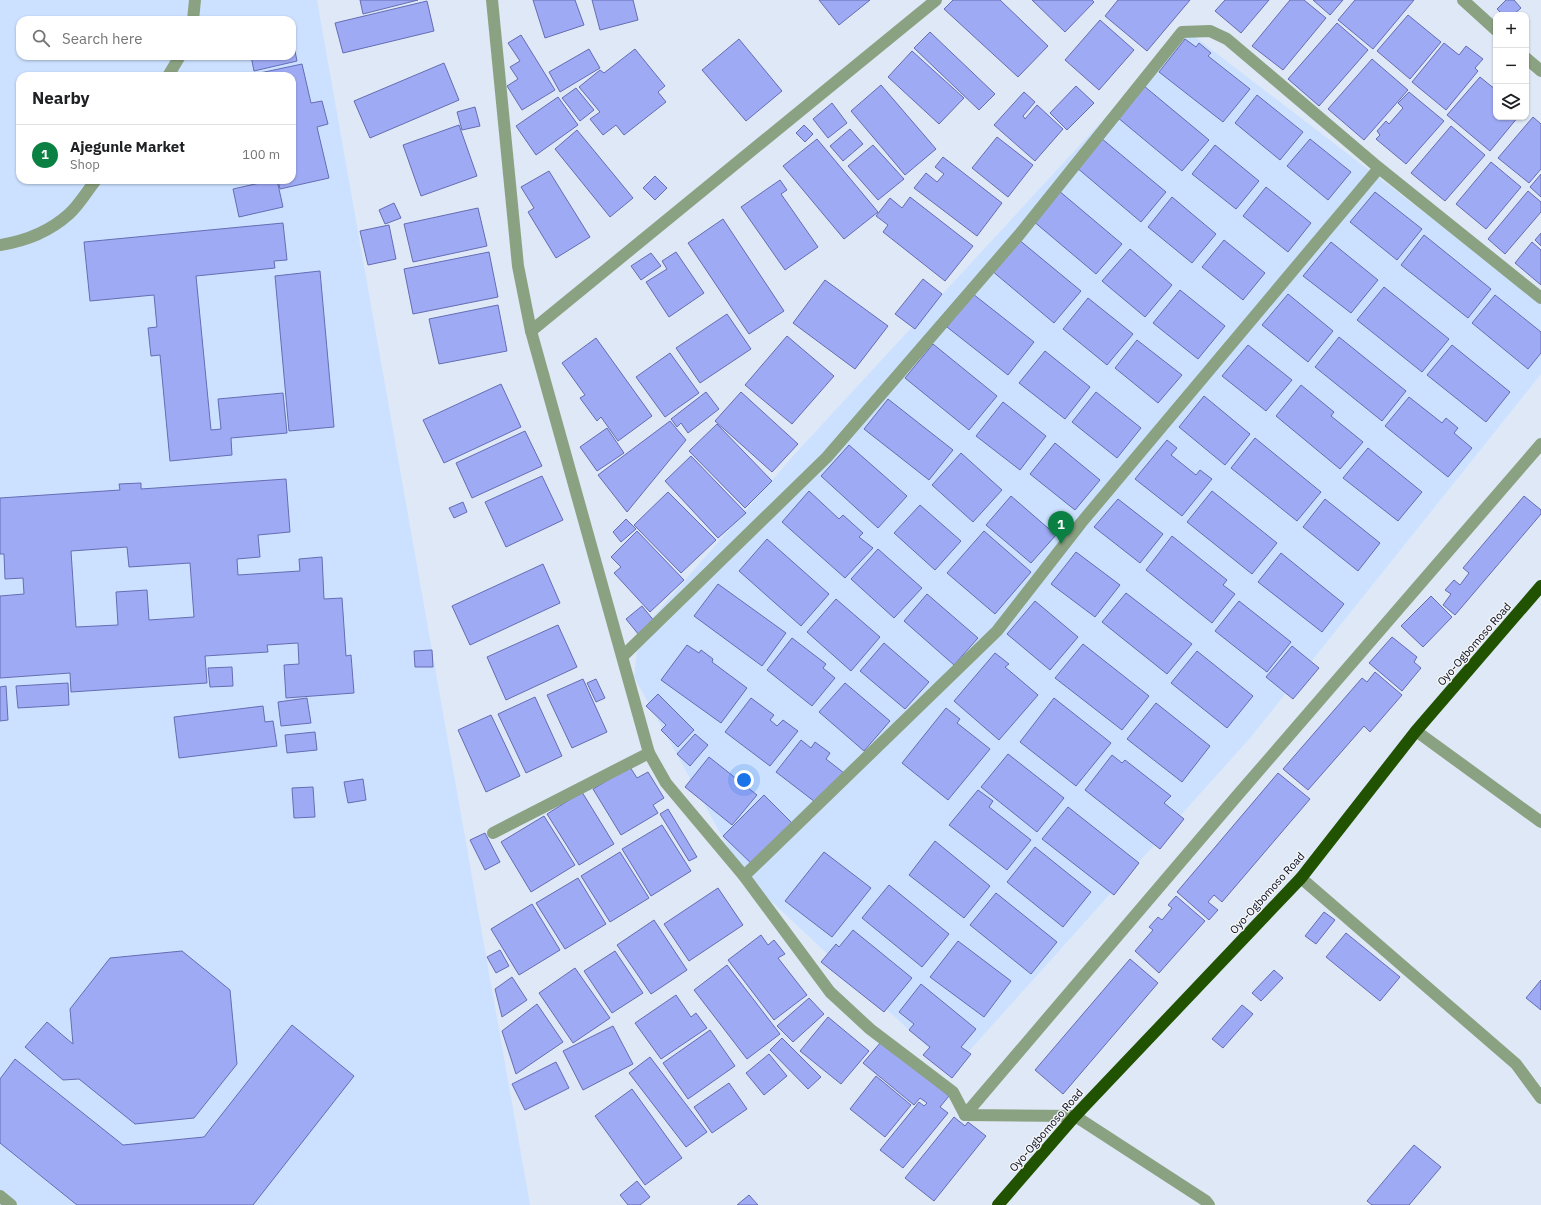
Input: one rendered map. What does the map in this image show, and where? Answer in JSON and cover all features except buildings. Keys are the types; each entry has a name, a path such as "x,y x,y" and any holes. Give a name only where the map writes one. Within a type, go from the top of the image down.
{"highway":[{"name":"Oyo-Ogbomoso Road","path":"998,1205 1075,1116 1301,878 1416,731 1541,586"}],"street":[{"path":"193,16 195,0"},
{"path":"492,0 518,266 531,331 649,753 666,783 744,876 830,992 870,1029 953,1092 965,1115"},
{"path":"531,331 936,0"},
{"path":"1463,0 1493,27"},
{"path":"623,656 827,457 1019,235 1182,32 1210,31 1227,39 1379,168 1541,298"},
{"path":"170,72 178,60"},
{"path":"1529,61 1541,71"},
{"path":"744,876 997,631 1081,523 1379,168"},
{"path":"0,245 15,243 39,235 70,214 93,184"},
{"path":"965,1115 1236,797 1539,452"},
{"path":"1416,731 1541,822"},
{"path":"493,833 649,753"},
{"path":"1301,878 1516,1064 1541,1098"},
{"path":"965,1115 1075,1116 1206,1201 1209,1205"},
{"path":"0,1196 12,1205"}],"shaded area":[{"path":"0,0 317,0 530,1205 0,1205"},
{"path":"1186,30 1541,302 1541,374 1250,738 952,1070 744,876 634,677 639,633 794,455"}],"place":[{"name":"Ajegunle Market","path":"1061,544"}]}
